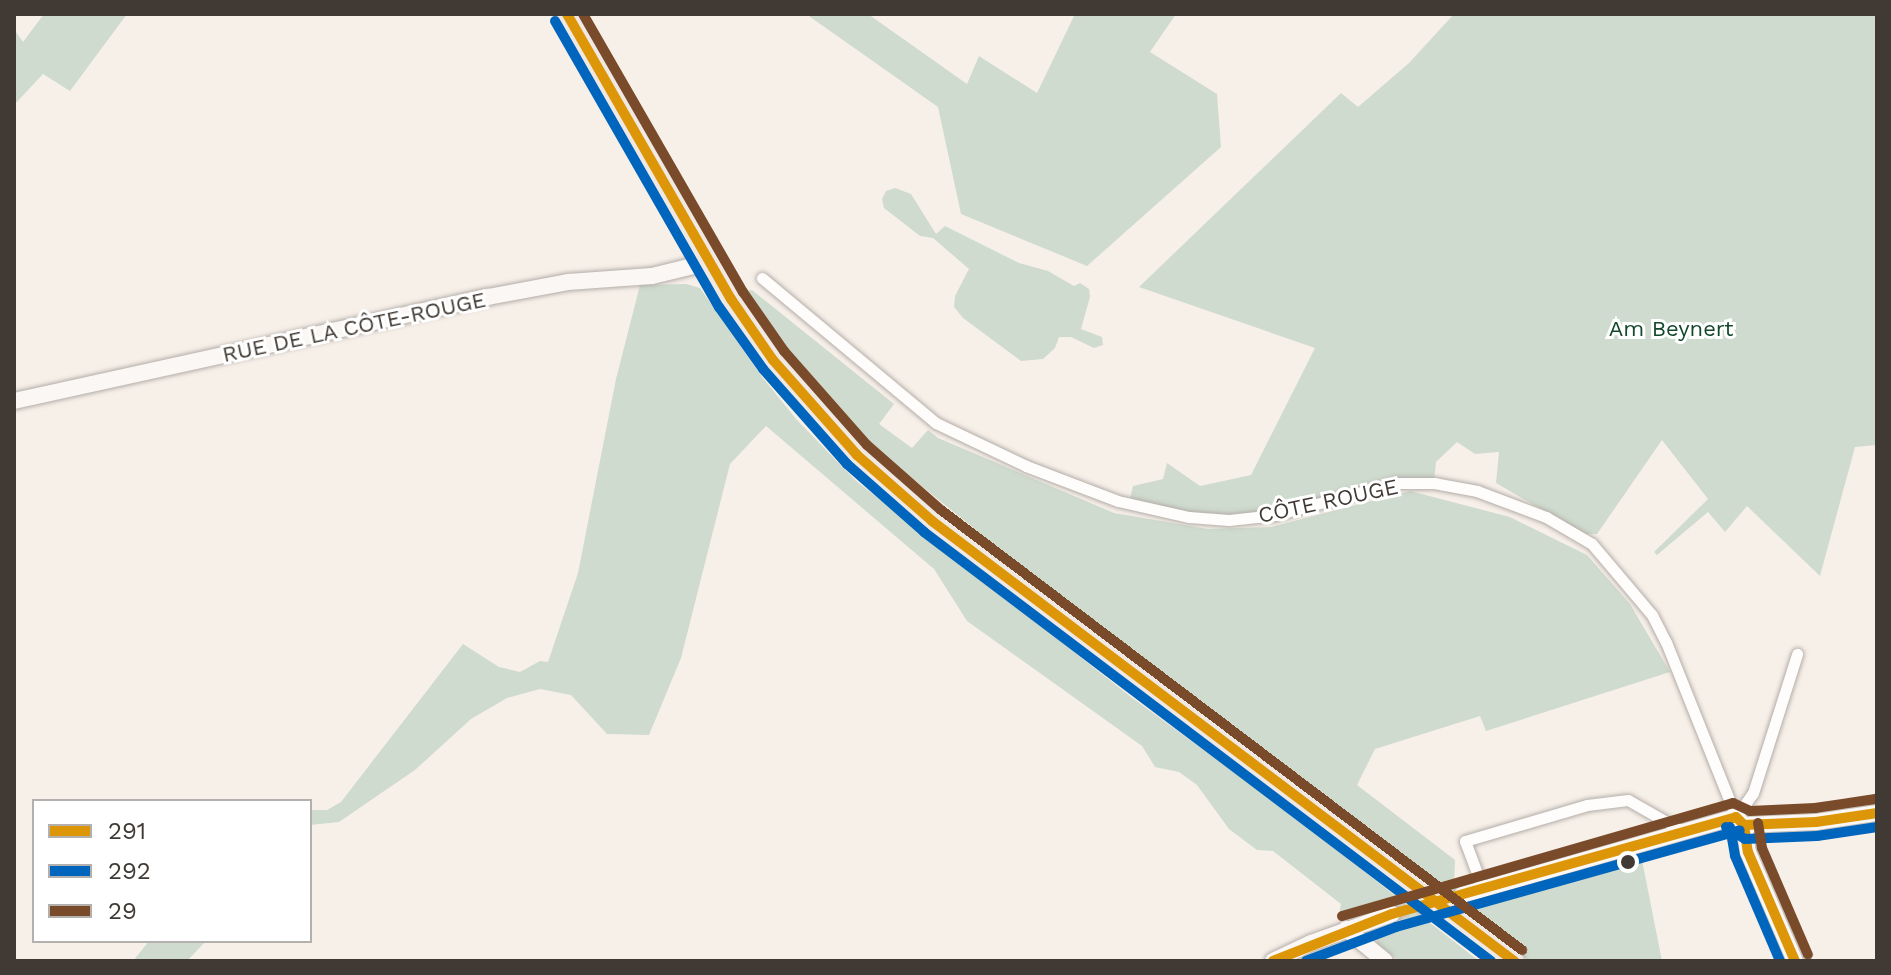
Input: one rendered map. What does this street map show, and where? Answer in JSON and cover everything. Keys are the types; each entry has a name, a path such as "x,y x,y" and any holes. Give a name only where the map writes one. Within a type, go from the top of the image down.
{"highway":[{"path":"553,14 697,265 763,368 850,465 896,506 1418,895 1514,961"},
{"path":"567,14 737,308 798,391 857,455 932,521 1418,895 1493,960"}],"street":[{"name":"RUE DE LA CÔTE-ROUGE","path":"14,401 488,297 568,282 652,276 697,265"},
{"name":"CÔTE ROUGE","path":"762,278 936,423 1026,466 1118,501 1189,517 1229,520 1275,515 1395,483 1434,483 1477,491 1546,517 1592,544 1652,615 1740,821"},
{"path":"1795,961 1748,852 1740,821 1753,793 1797,654"},
{"path":"1483,889 1465,841 1587,805 1628,800 1684,832"},
{"path":"1462,895 1684,832 1740,821 1816,822 1877,813"},
{"path":"1273,961 1346,929 1392,914"},
{"path":"1346,929 1385,961"}],"green space":[{"path":"44,14 127,14 70,91 43,74 14,105 14,29 23,42"},
{"path":"806,14 868,14 967,84 979,56 1037,93 1075,14 1176,14 1150,52 1217,94 1221,147 1087,266 961,214 938,107"},
{"name":"Am Beynert","path":"1454,14 1877,14 1877,445 1855,447 1820,576 1747,506 1725,532 1708,512 1657,555 1654,552 1708,499 1662,440 1597,534 1584,534 1496,483 1499,452 1475,454 1457,442 1436,462 1434,483 1395,483 1229,520 1129,503 1133,486 1163,479 1167,463 1200,486 1251,475 1315,348 1139,287 1341,93 1358,107 1409,63"},
{"path":"895,188 911,194 936,234 945,226 1019,263 1048,271 1074,286 1080,283 1089,289 1090,297 1081,329 1102,337 1103,345 1094,348 1071,337 1059,337 1055,348 1043,359 1021,361 963,318 954,307 955,296 969,269 933,238 920,236 884,208 882,199 886,191"},
{"path":"686,284 700,288 762,377 797,420 855,480 1131,697 1280,806 1479,961 1399,961 1377,943 1376,933 1401,921 1378,904 1352,919 1339,914 1341,904 1273,851 1257,850 1229,829 1197,785 1179,772 1155,767 1142,746 967,621 934,569 766,426 730,464 681,658 649,735 607,734 571,695 540,689 507,698 471,719 415,770 339,822 312,825 312,810 327,810 341,802 463,644 499,667 520,672 540,661 548,662 578,573 616,379 640,285"},
{"path":"752,290 894,404 879,424 912,448 928,430 938,438 1114,513 1208,529 1271,527 1410,491 1510,517 1587,555 1630,604 1670,672 1486,731 1480,716 1375,749 1357,785 1455,860 1454,887 1475,906 1641,855 1662,961 1529,961 1196,708 1197,704 1065,603 890,460 854,428 794,362 743,291"},
{"path":"147,943 204,943 187,961 133,961"}],"tunnel":[{"path":"1392,914 1462,895"}],"transit line":[{"name":"291","path":"567,14 731,299 773,360 857,455 932,521 1514,961"},
{"name":"29","path":"583,14 743,292 784,351 867,445 941,510 1522,950"},
{"name":"292","path":"555,21 719,307 763,369 847,464 924,532 1491,961"},
{"name":"29","path":"1342,916 1733,803 1750,811 1815,808 1875,799"},
{"name":"291","path":"1736,817 1744,825 1816,822 1877,813"},
{"name":"291","path":"1273,961 1392,914 1736,817"},
{"name":"29","path":"1758,823 1762,848 1808,955"},
{"name":"291","path":"1744,825 1748,852 1795,961"},
{"name":"292","path":"1726,827 1745,839 1817,836 1877,827"},
{"name":"292","path":"1730,827 1735,856 1780,961"},
{"name":"292","path":"1306,961 1396,927 1740,830"}]}
